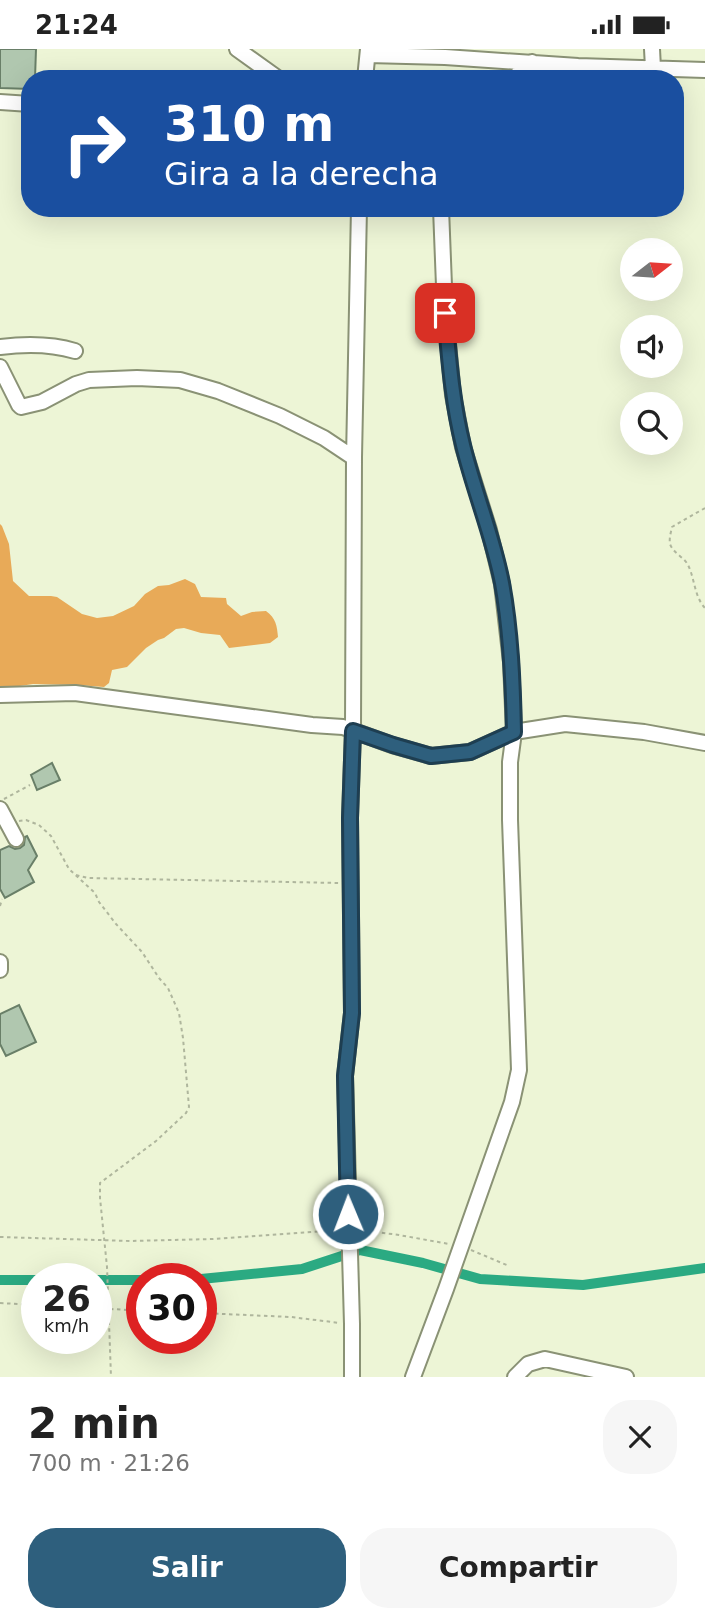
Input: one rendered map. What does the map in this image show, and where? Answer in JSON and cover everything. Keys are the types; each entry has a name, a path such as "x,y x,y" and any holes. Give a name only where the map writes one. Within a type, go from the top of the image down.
{"street":[{"path":"237,49 266,70"},
{"path":"652,49 653,68"},
{"path":"366,70 368,52 462,54 532,62 705,70"},
{"path":"522,70 532,62"},
{"path":"0,102 21,103"},
{"path":"352,1377 345,1076 352,1013 350,818 359,217"},
{"path":"412,1377 512,1101 518,1080 519,1055 510,762 514,732 511,661 502,584 489,530 463,447 453,395 445,313 441,217"},
{"path":"0,347 17,345 75,351"},
{"path":"0,367 21,407 41,402 89,380 180,380 218,391 280,416 332,443 354,458"},
{"path":"0,695 75,693 343,727 431,756 470,752 514,732 565,724 644,732 705,743"},
{"path":"0,809 12,832"},
{"path":"0,962 0,970"},
{"path":"515,1377 528,1364 545,1359 626,1377"}],"path":[{"path":"705,509 672,527 670,538 672,548 689,567 694,587 705,608"},
{"path":"0,801 30,785"},
{"path":"12,832 26,820 39,825 51,836 69,869 95,893 116,924 142,952 168,988 179,1013 184,1038 189,1107 186,1114 156,1141 100,1183 107,1263"},
{"path":"75,875 88,878 351,883"},
{"path":"0,906 2,899"},
{"path":"0,1237 105,1241 213,1239 349,1229 399,1235 509,1266"},
{"path":"0,1303 21,1304"},
{"path":"217,1314 291,1317 352,1324"},
{"path":"109,1354 111,1377"}],"shaded area":[{"path":"0,524 9,544 13,581 29,596 57,597 82,614 97,618 113,616 134,606 145,594 158,586 185,579 195,584 201,597 226,598 227,604 241,616 266,611 272,616 278,637 270,643 229,648 220,635 176,629 146,648 127,667 112,670 109,683 104,687 33,684 0,689"}],"building":[{"path":"0,49 36,49 35,70 21,70 21,89 0,88"},
{"path":"52,763 60,780 37,790 31,775"},
{"path":"27,836 37,856 28,870 34,882 5,898 0,889 0,850 9,846 20,848"},
{"path":"19,1005 36,1042 6,1056 0,1044 0,1014"}],"waterway":[{"path":"217,1277 302,1269 360,1250 423,1263 480,1279 583,1285 705,1268"},
{"path":"0,1280 21,1280"},
{"path":"112,1280 126,1280"}],"route":[{"path":"348,1214 345,1076 352,1013 350,818 353,731 431,756 470,752 514,732 511,661 502,584 458,425 445,313"}]}
